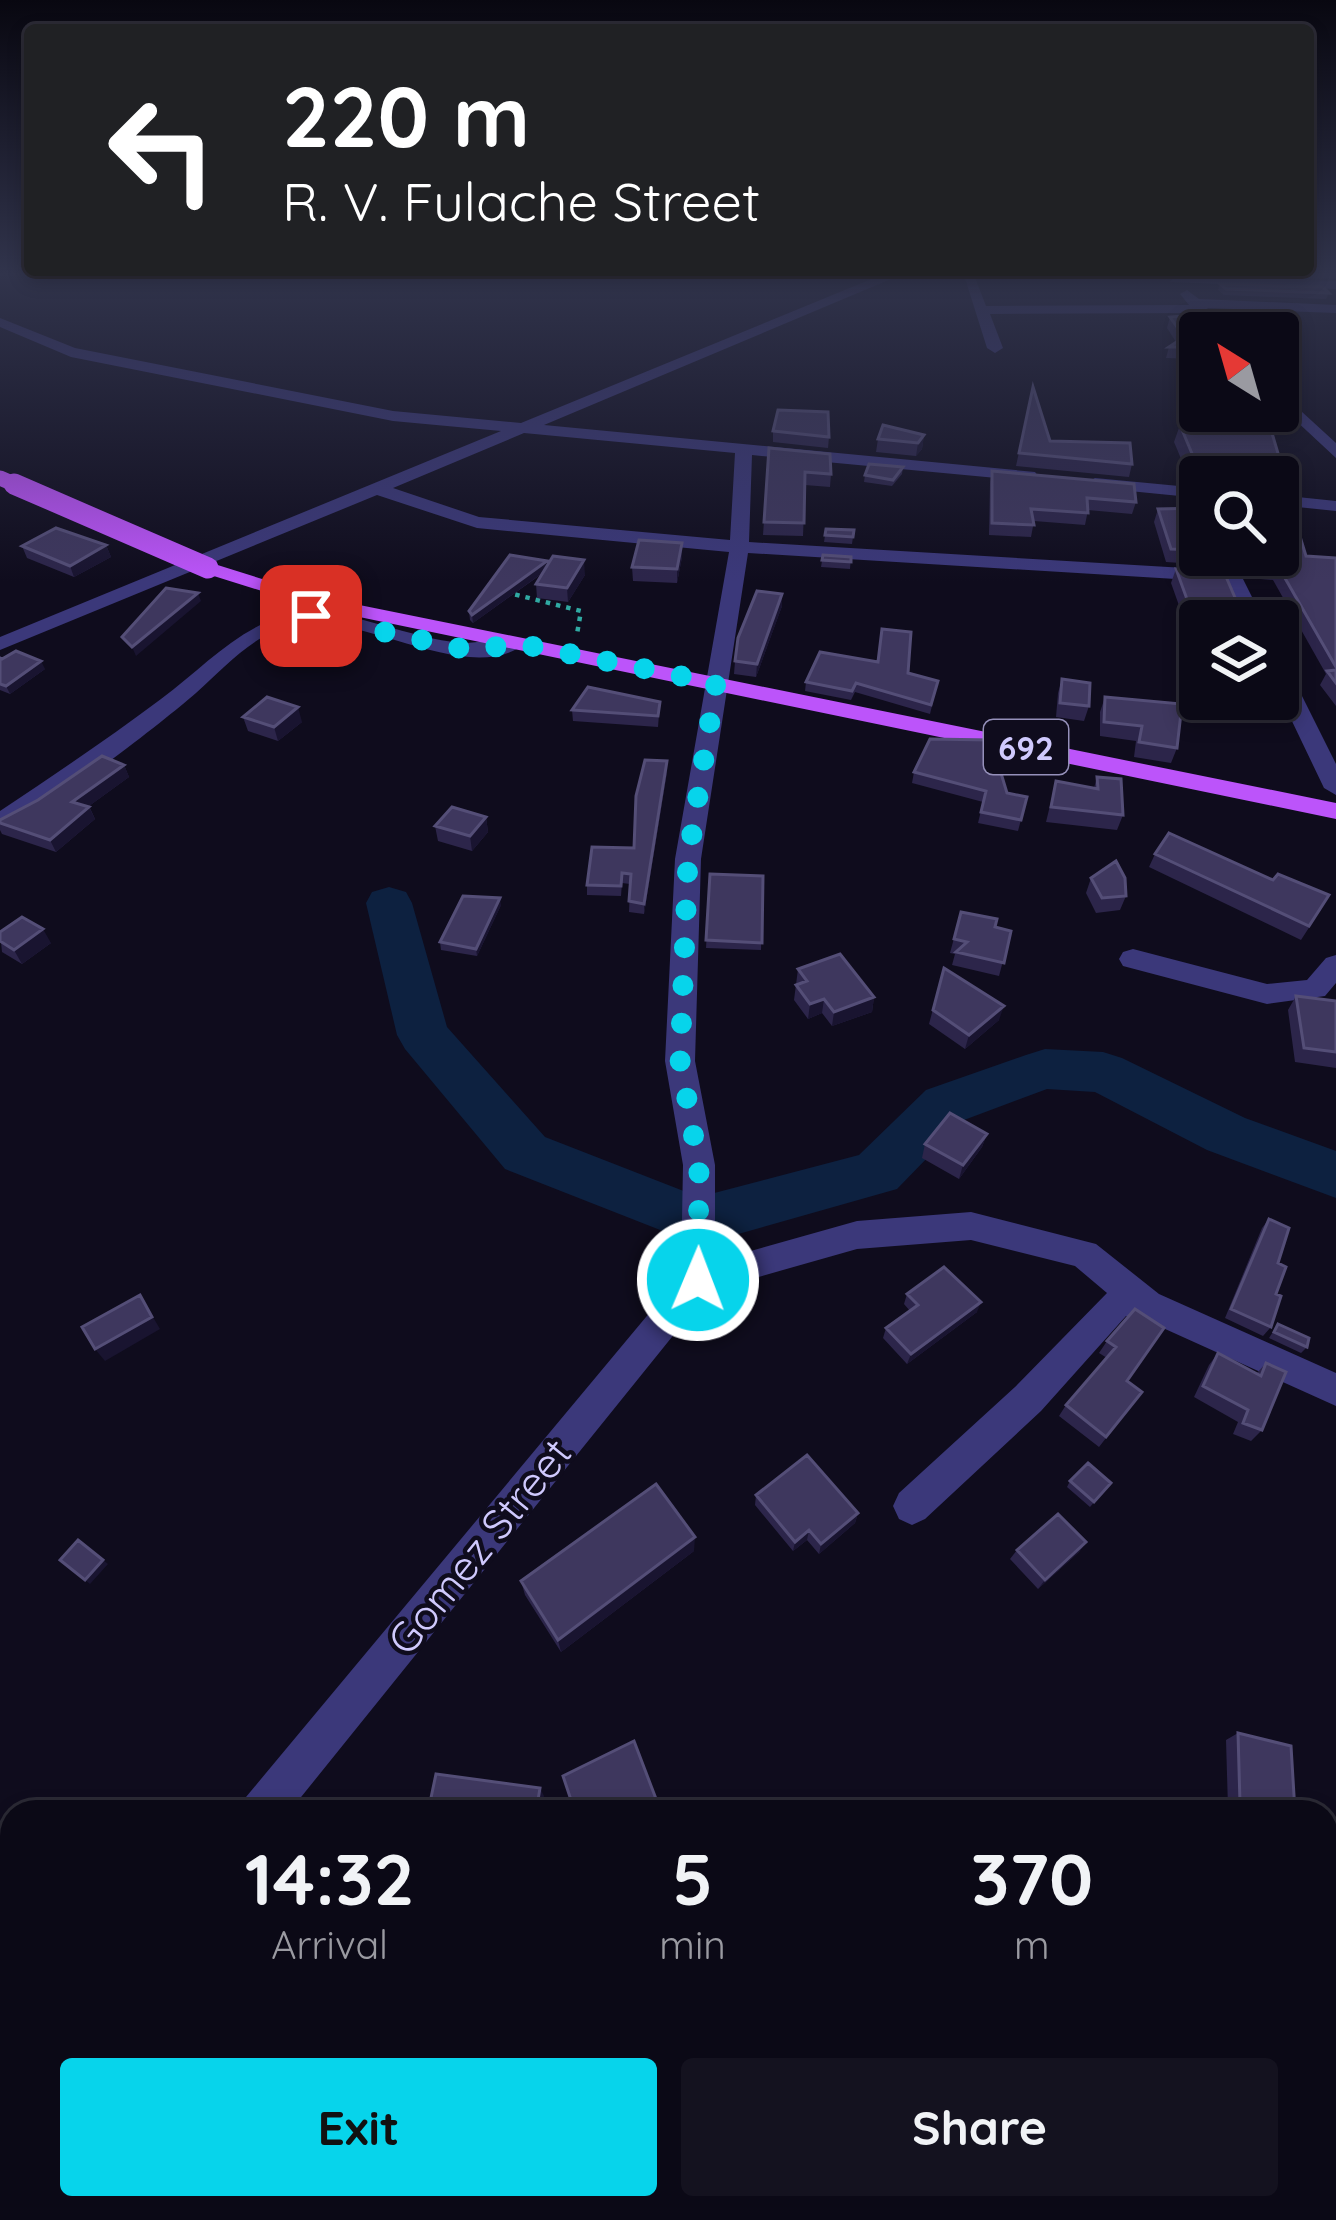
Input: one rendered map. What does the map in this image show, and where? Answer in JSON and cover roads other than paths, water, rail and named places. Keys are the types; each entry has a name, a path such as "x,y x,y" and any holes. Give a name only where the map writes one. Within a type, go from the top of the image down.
{"main road":[{"name":"692","path":"0,478 208,568 316,602 1336,812"}],"street":[{"path":"172,375 393,416 1049,478"},
{"path":"0,644 648,375"},
{"path":"1299,416 1336,453"},
{"path":"744,450 739,547 688,859 680,1060 699,1166 698,1280 857,1235 971,1226 1084,1254 1147,1305"},
{"path":"1073,481 1179,491"},
{"path":"375,488 477,522 739,547 1232,577 1244,600"},
{"path":"1299,502 1336,506"},
{"path":"0,822 159,711 254,634 285,620 325,618 473,651 513,642"},
{"path":"1299,713 1336,788"},
{"path":"1133,958 1267,994 1315,989 1336,965"},
{"name":"Gomez Street","path":"271,1800 698,1280"},
{"path":"912,1506 1028,1400 1109,1309 1123,1301 1147,1305 1336,1390"}],"waterway":[{"path":"389,903 423,1035 525,1153 678,1213"},
{"path":"710,1218 877,1173 945,1105 1045,1069 1103,1072 1226,1134 1336,1175"}]}
